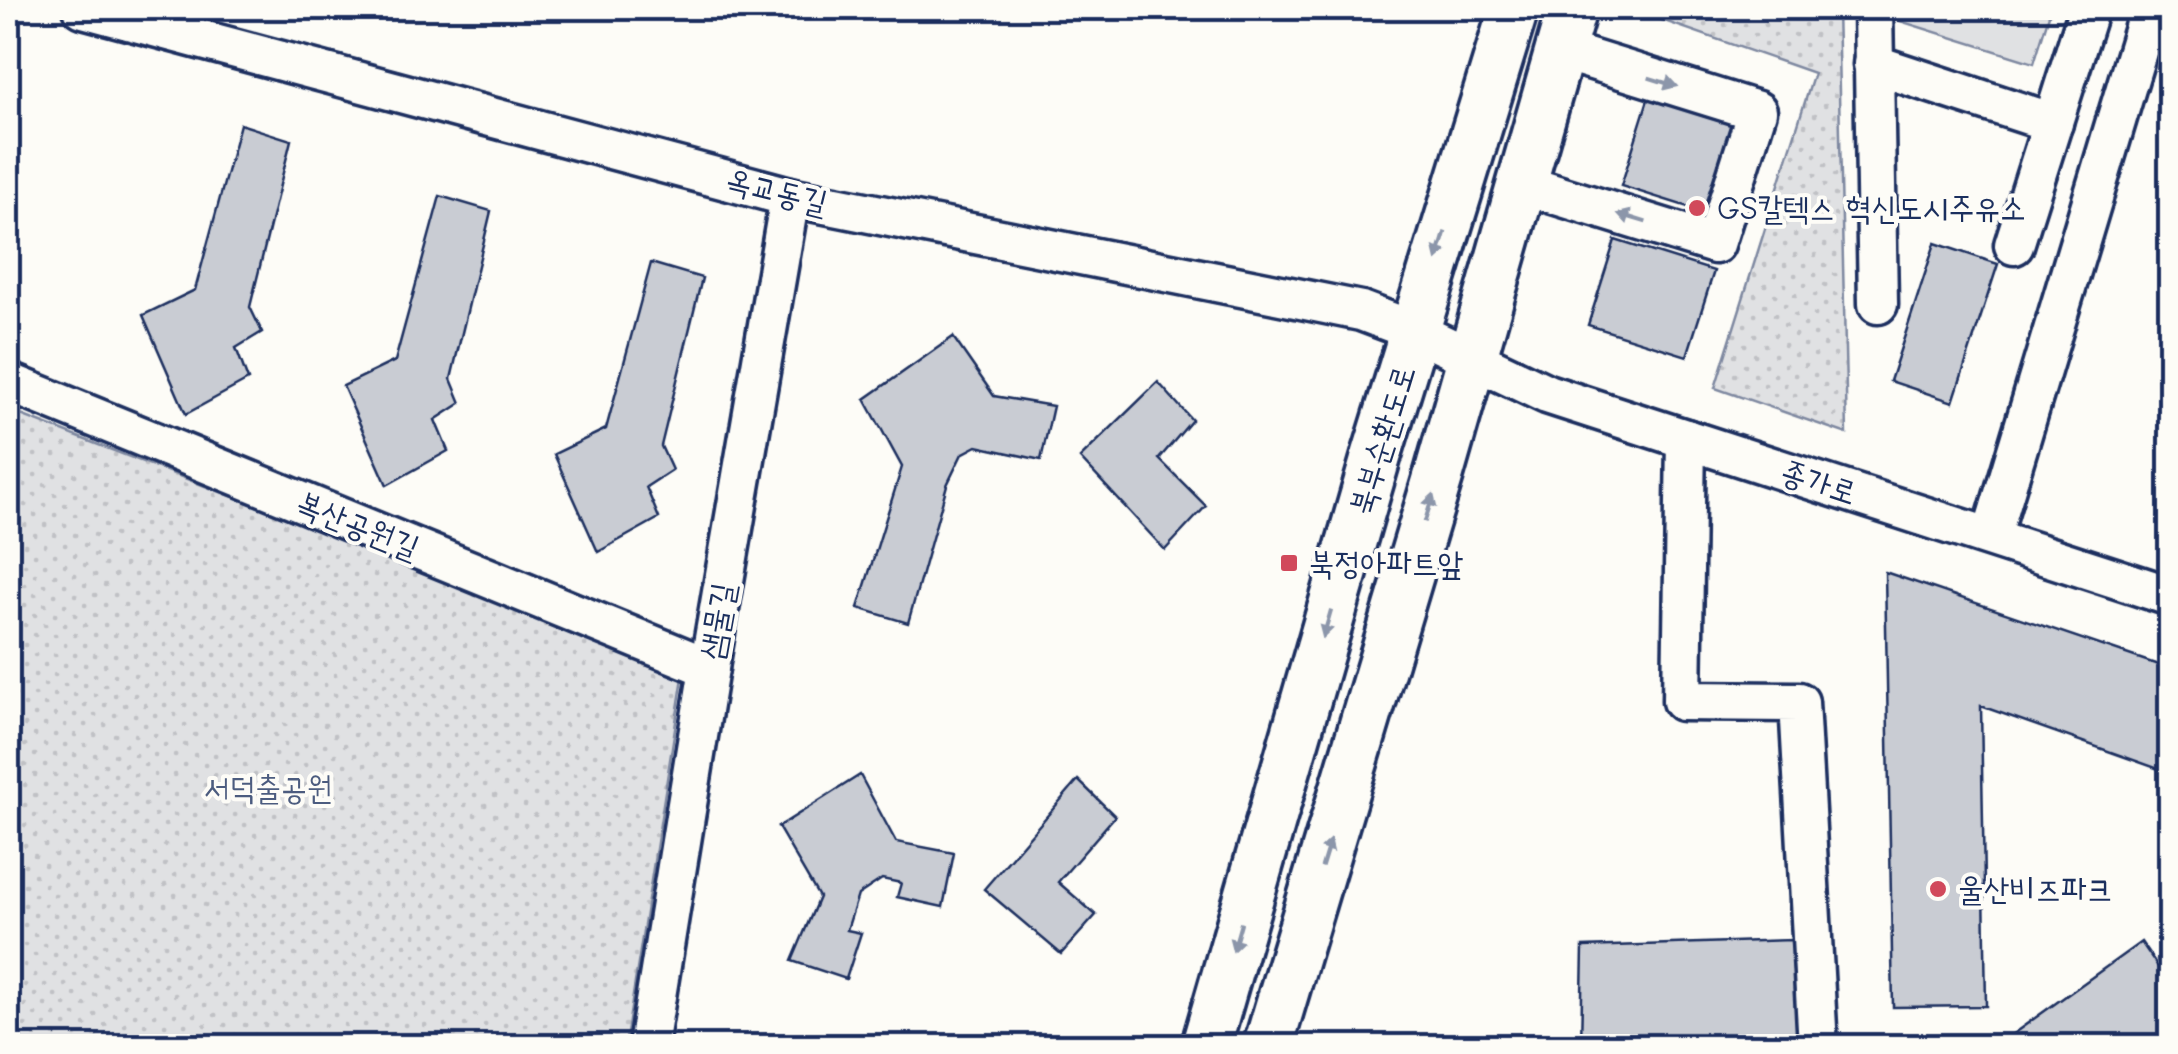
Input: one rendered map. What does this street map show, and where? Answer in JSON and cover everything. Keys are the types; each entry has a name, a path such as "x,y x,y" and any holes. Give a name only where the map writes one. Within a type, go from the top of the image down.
{"main road":[{"path":"1469,153 1499,8"},
{"name":"북부순환도로","path":"1206,1046 1376,457 1514,8"},
{"name":"북부순환도로","path":"1268,1046 1524,177 1571,30 1586,8"}],"street":[{"name":"옥교동길","path":"83,8 790,196 1361,311 1414,331 1472,360"},
{"path":"1873,8 1878,304"},
{"path":"2014,244 2089,8"},
{"path":"1991,537 2150,8"},
{"path":"1524,177 1715,244 1757,111 1571,30"},
{"path":"1873,64 2052,123"},
{"name":"샘물길","path":"648,1046 708,668 790,196"},
{"name":"종가로","path":"1472,360 1546,394 2170,596"},
{"name":"복산공원길","path":"8,382 708,668"},
{"path":"1686,439 1682,701 1800,702 1818,1046"}],"green space":[{"path":"1650,8 1837,8 1847,434 1715,388 1814,73 1647,15"},
{"path":"1890,8 2051,8 2034,63 1887,17"},
{"name":"서덕출공원","path":"8,410 684,671 625,1046 8,1046"}],"building":[{"path":"1650,93 1736,120 1707,213 1621,186"},
{"path":"240,124 291,140 250,307 262,332 236,348 248,380 186,414 143,315 195,290"},
{"path":"440,196 491,211 451,379 461,403 435,420 448,451 387,485 343,386 395,361"},
{"path":"1615,240 1714,271 1687,356 1588,325"},
{"path":"1935,243 1998,264 1953,402 1890,381"},
{"path":"651,263 702,278 661,446 672,470 646,487 659,518 598,552 554,454 606,429"},
{"path":"953,337 994,396 1053,406 1041,460 977,446 962,454 947,485 908,623 858,608 902,467 865,399"},
{"path":"1158,382 1192,420 1159,459 1206,506 1165,550 1080,458"},
{"name":"울산비즈파크","path":"1885,572 2170,669 2170,773 1981,706 1986,1006 1893,1007"},
{"path":"860,775 896,842 954,853 943,907 897,897 901,883 882,879 858,895 847,930 861,933 846,979 792,961 819,897 778,827"},
{"path":"1078,780 1115,816 1058,882 1096,915 1061,954 984,889"},
{"path":"1793,940 1801,1046 1581,1046 1583,947"},
{"name":"울산비즈파크","path":"2141,942 2170,984 2170,1044 1996,1046"}],"place":[{"name":"GS칼텍스 혁신도시주유소","path":"1697,208"},
{"name":"북정아파트앞","path":"1289,563"},
{"name":"울산비즈파크","path":"1938,889"}]}
